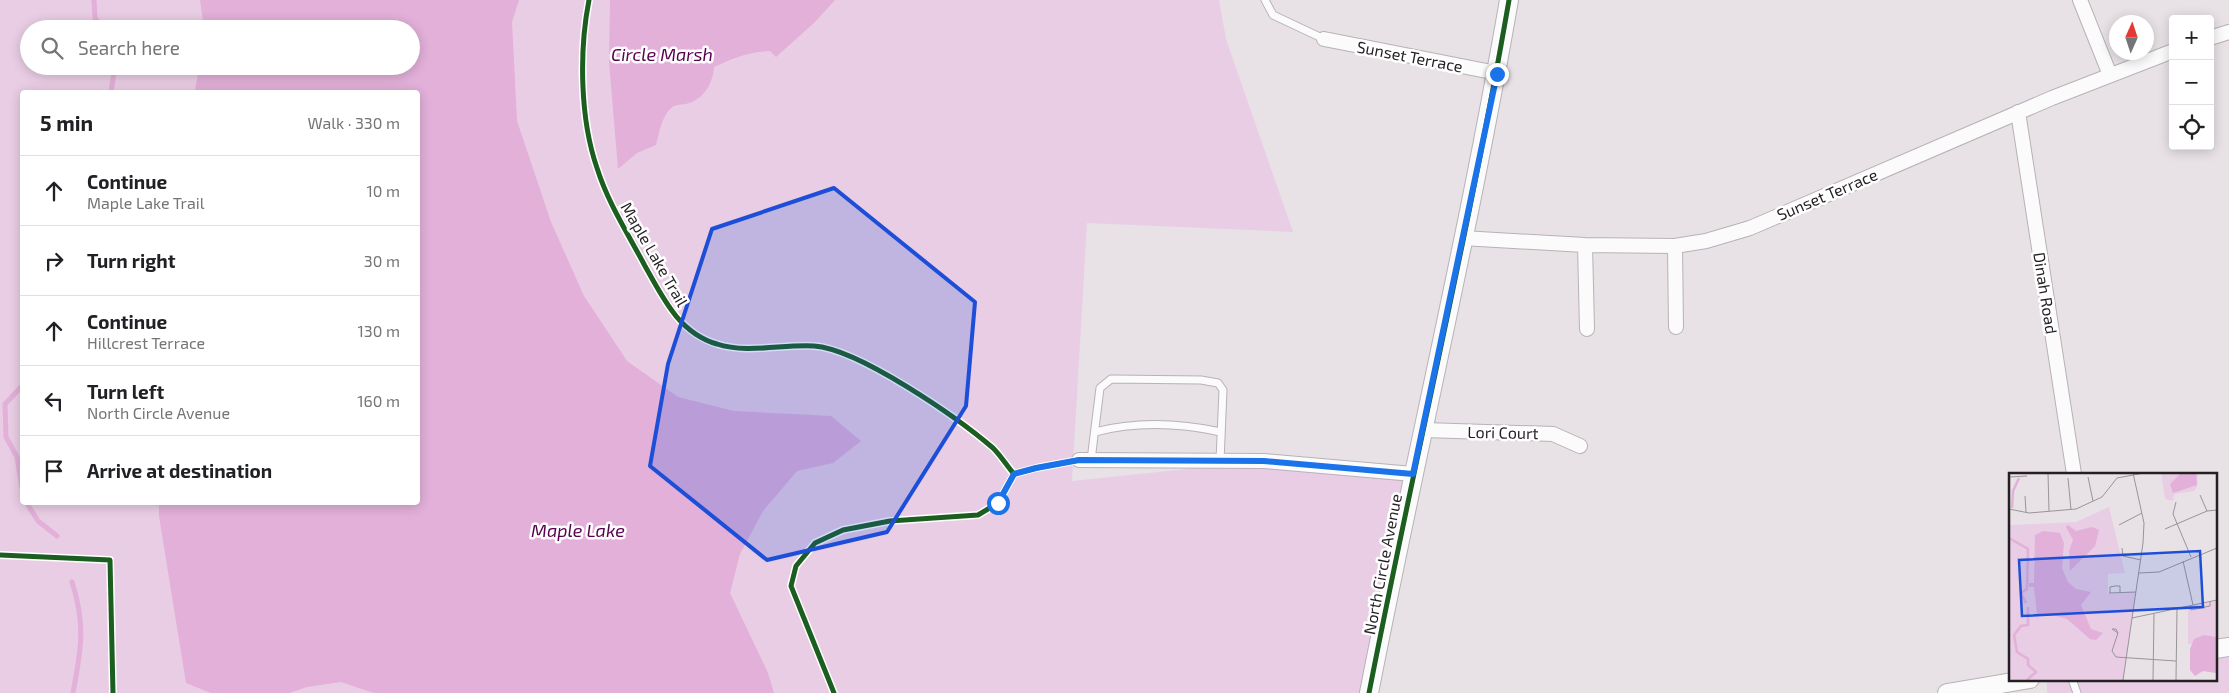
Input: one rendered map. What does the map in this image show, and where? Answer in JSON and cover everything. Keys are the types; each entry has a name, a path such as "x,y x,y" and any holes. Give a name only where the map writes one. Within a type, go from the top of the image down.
{"street":[{"name":"North Circle Avenue","path":"1369,693 1497,74 1509,0"},
{"path":"2080,0 2110,75"},
{"path":"2214,37 2229,32"},
{"name":"Sunset Terrace","path":"1324,39 1497,74"},
{"name":"Sunset Terrace","path":"1462,238 1585,245 1675,246 1706,241 1750,228 2018,112 2169,53"},
{"name":"Dinah Road","path":"2018,112 2074,473"},
{"path":"1585,245 1587,328"},
{"path":"1675,246 1676,327"},
{"name":"Lori Court","path":"1424,430 1553,434 1580,446"},
{"path":"1085,460 1220,461 1330,465 1413,474"},
{"path":"2216,649 2229,647"},
{"path":"1947,693 2024,680"}],"lane":[{"path":"1265,0 1273,15 1324,39"},
{"path":"1085,460 1095,432 1100,388 1111,380 1157,379 1202,380 1218,383 1223,390 1220,461"},
{"path":"1095,432 1122,425 1160,424 1187,424 1221,432"},
{"path":"2072,680 2076,693"}],"highlighted area":[{"path":"834,188 975,302 966,406 887,532 767,560 650,466 668,364 712,229"}],"shaded area":[{"path":"0,0 1219,0 1226,39 1293,232 1087,223 1072,481 1264,461 1413,474 1368,693 0,693"},
{"path":"2229,652 2229,693 2047,693 2047,681 2054,680 2216,680 2216,654"}],"water":[{"name":"Maple Lake","path":"200,0 519,0 512,22 517,121 551,222 584,296 627,361 678,397 734,411 831,416 861,441 833,463 797,471 763,511 740,554 730,593 768,673 774,693 374,693 341,682 307,687 289,693 211,693 186,683 159,516 159,505 420,505 420,90 195,90 198,75 420,75 420,20 203,20"},
{"name":"Circle Marsh","path":"610,0 835,0 815,22 776,57 770,51 748,54 714,67 710,84 700,97 695,101 677,105 670,109 662,124 656,145 637,153 618,169 609,61"}],"waterway":[{"path":"94,0 96,20"},
{"path":"111,90 114,75"},
{"path":"20,388 5,404 6,437 17,457 20,476"},
{"path":"28,505 38,521 57,536"},
{"path":"72,582 81,625 80,650 73,693"}],"cycle path":[{"name":"Maple Lake Trail","path":"589,0 584,41 583,85 584,107 591,149 607,194 619,218 658,290 682,323 704,339 729,347 814,346 833,350 856,359 907,387 957,420 993,448 1014,474"},
{"path":"1369,693 1477,174 1509,0"},
{"path":"1014,474 1079,460"},
{"path":"834,693 791,586 796,566 815,543 843,530 890,521 978,515 998,503 1014,474"},
{"path":"0,555 110,560 113,693"}],"route":[{"path":"998,503 1014,474 1079,460 1264,461 1330,465 1413,474 1424,430 1497,74"}]}
